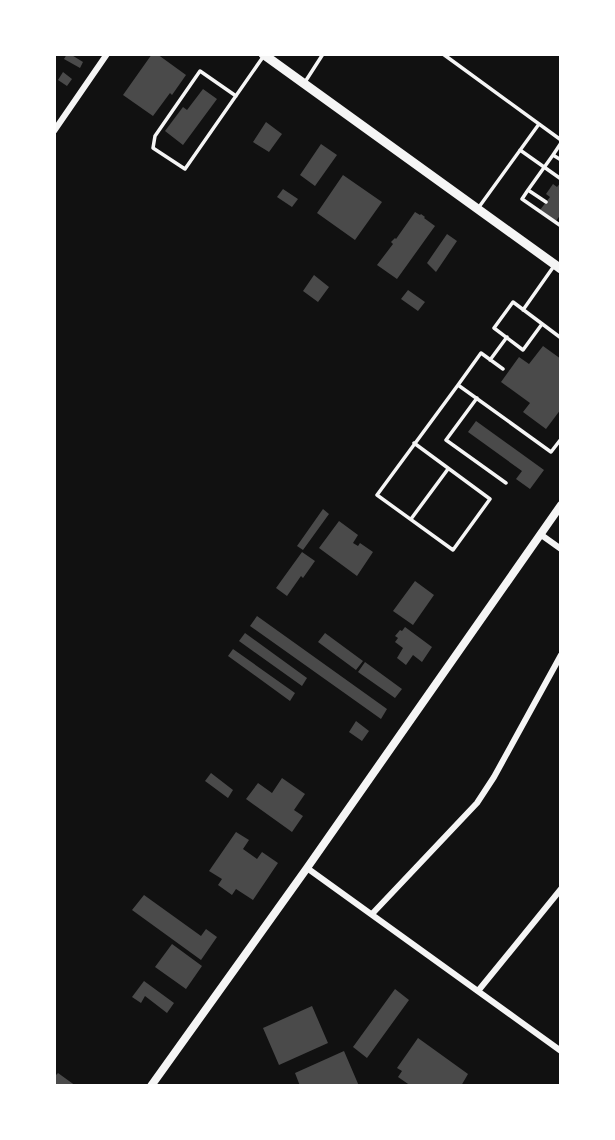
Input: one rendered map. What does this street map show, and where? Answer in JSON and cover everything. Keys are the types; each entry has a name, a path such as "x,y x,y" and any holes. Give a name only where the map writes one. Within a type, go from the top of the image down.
{"main road":[{"path":"264,55 558,267"}],"street":[{"path":"54,131 107,54"},
{"path":"151,1086 561,505"},
{"path":"540,534 561,549"},
{"path":"372,914 477,803 561,655"},
{"path":"307,868 561,1051"},
{"path":"478,991 561,890"}],"lane":[{"path":"304,84 323,54"},
{"path":"443,54 561,142 522,200 561,226"},
{"path":"236,96 201,71 155,136 153,148 185,169 236,96 264,55"},
{"path":"477,209 539,124"},
{"path":"520,150 561,179"},
{"path":"553,155 561,160"},
{"path":"528,190 546,202"},
{"path":"523,310 558,267"},
{"path":"542,324 523,349 494,328 513,302 561,338"},
{"path":"490,360 507,337"},
{"path":"414,443 490,499 453,550 377,495 414,443 481,353 503,369"},
{"path":"458,385 551,452 561,439"},
{"path":"477,398 446,440 506,483"},
{"path":"411,519 449,468"}],"building":[{"path":"67,54 83,62 80,68 64,59"},
{"path":"152,54 157,54 186,75 153,116 123,95"},
{"path":"63,72 72,79 67,86 58,80"},
{"path":"203,89 217,99 183,145 165,131 183,107 187,110"},
{"path":"266,122 282,134 269,152 253,142"},
{"path":"321,144 337,155 315,186 300,175"},
{"path":"343,175 382,202 355,240 317,213"},
{"path":"561,182 561,214 556,221 540,210 550,197 546,194 553,184 557,187"},
{"path":"283,189 298,199 292,207 277,197"},
{"path":"415,212 435,226 397,279 377,265"},
{"path":"447,234 457,241 436,272 427,263"},
{"path":"314,275 329,287 318,302 303,291"},
{"path":"408,290 425,302 418,311 401,299"},
{"path":"543,346 561,359 561,409 546,429 523,412 530,403 501,382 519,357 529,364"},
{"path":"476,421 544,470 530,489 516,479 522,471 468,432"},
{"path":"323,509 329,514 303,550 297,546"},
{"path":"339,521 358,535 353,543 358,546 360,543 373,552 357,576 319,548"},
{"path":"302,552 315,561 287,596 276,588"},
{"path":"415,581 434,595 413,625 393,611"},
{"path":"257,616 387,709 381,719 250,626"},
{"path":"405,627 432,647 422,662 413,655 406,665 397,658 403,648 395,642 398,638 395,636"},
{"path":"245,633 307,678 302,686 239,641"},
{"path":"325,633 363,661 356,670 318,642"},
{"path":"233,649 295,693 290,701 228,656"},
{"path":"365,662 402,689 395,698 358,672"},
{"path":"356,721 369,731 362,741 349,732"},
{"path":"211,773 233,790 228,798 205,781"},
{"path":"282,778 305,794 294,810 303,816 292,832 246,799 258,783 272,793"},
{"path":"236,832 249,840 243,849 257,859 262,852 278,863 253,900 236,889 232,895 218,885 222,879 209,871"},
{"path":"144,895 201,936 206,929 217,937 201,960 132,910"},
{"path":"172,944 202,966 186,989 155,967"},
{"path":"144,981 174,1003 167,1013 145,996 141,1003 132,997"},
{"path":"395,989 409,1000 367,1058 353,1047"},
{"path":"312,1006 328,1043 279,1065 263,1028"},
{"path":"418,1038 468,1074 461,1086 411,1086 398,1077 402,1071 397,1068"},
{"path":"344,1051 359,1086 300,1086 295,1073"},
{"path":"58,1073 76,1086 54,1086 54,1077"}]}
